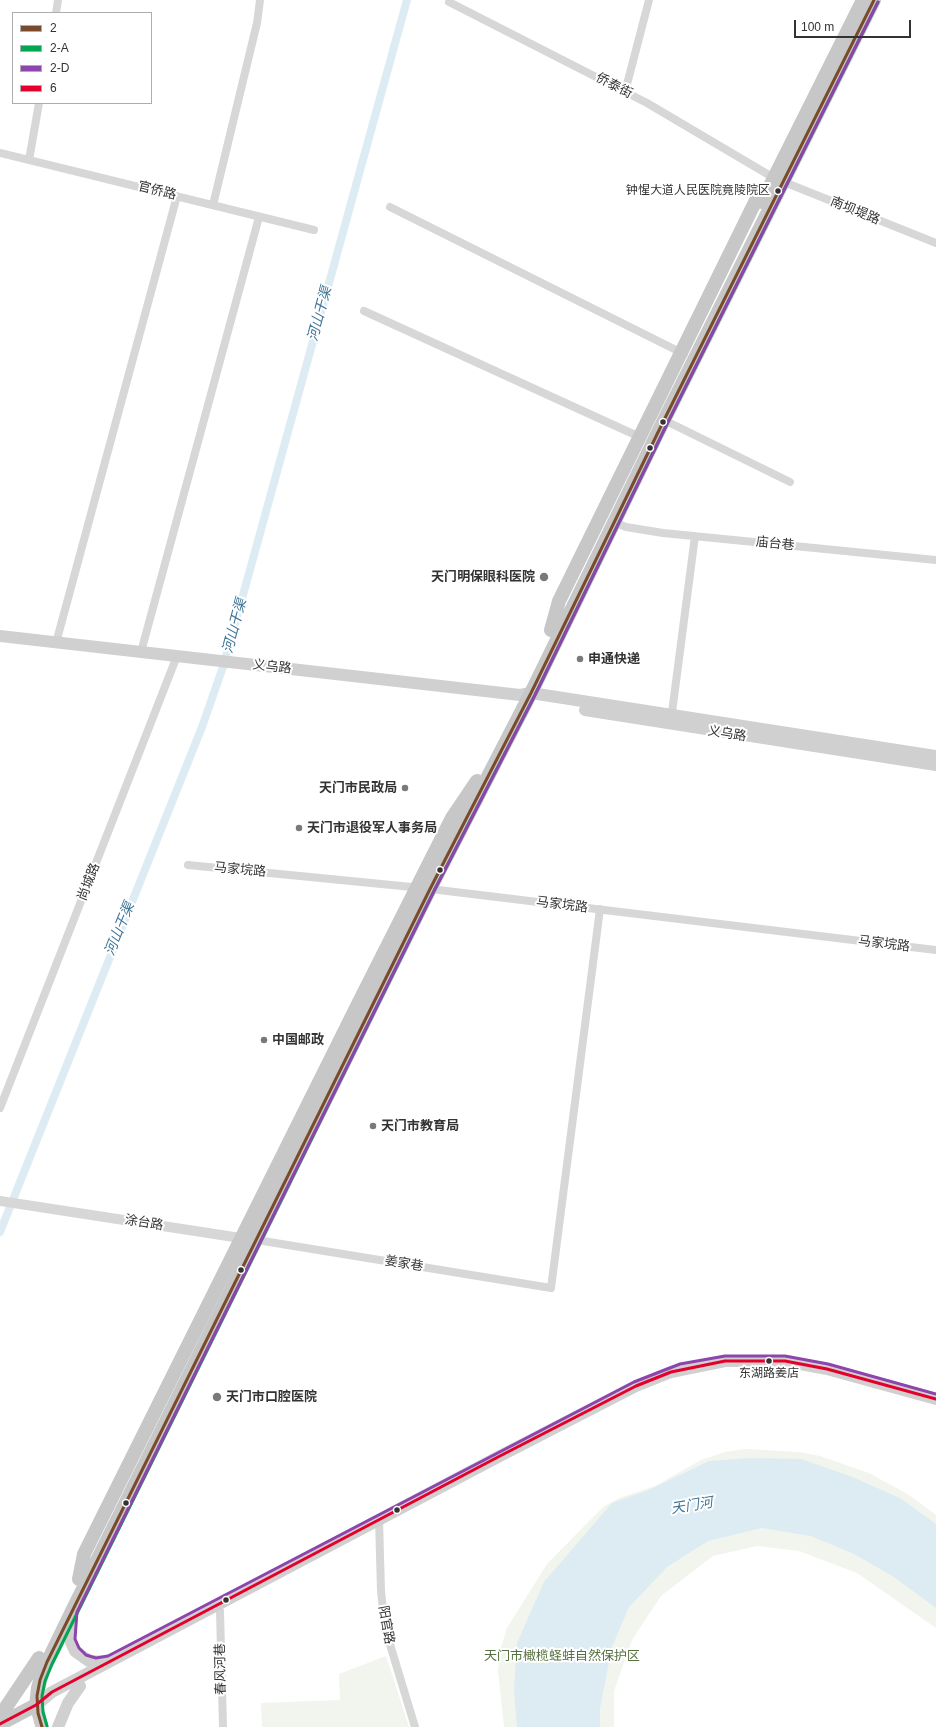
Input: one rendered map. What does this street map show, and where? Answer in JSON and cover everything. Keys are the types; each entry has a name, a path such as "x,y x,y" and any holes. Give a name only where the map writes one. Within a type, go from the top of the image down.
{"highway":[{"path":"555,633 617,523 667,421 779,179 850,36 863,0"},
{"path":"850,36 874,0"},
{"path":"33,1707 29,1694 31,1678 39,1658 252,1240 306,1147 368,1006 426,888 526,696 642,438 684,354 779,179"},
{"path":"0,1724 33,1707 40,1680 72,1610 150,1461 252,1240 310,1108 368,1006"},
{"path":"0,1716 39,1658"}],"main road":[{"name":"义乌路","path":"0,636 526,696 936,765"},
{"name":"义乌路","path":"671,721 936,756"},
{"path":"33,1707 57,1698 80,1686 220,1611 379,1522 636,1386 660,1376 692,1366 736,1360 773,1360 797,1362 936,1400"},
{"path":"33,1707 52,1692 379,1522 639,1390 672,1377 705,1368 737,1364 797,1366 936,1405"},
{"path":"72,1610 69,1633 75,1651 89,1661 103,1663 110,1661"},
{"path":"58,1727 68,1703 80,1686"},
{"path":"33,1707 34,1727"},
{"path":"33,1707 42,1727"}],"street":[{"path":"56,12 58,0"},
{"path":"213,205 257,23 260,0"},
{"path":"625,92 649,0"},
{"name":"侨泰街","path":"449,2 625,92 779,179"},
{"path":"29,160 40,104"},
{"name":"官侨路","path":"0,154 314,230"},
{"name":"南坝堤路","path":"779,179 936,243"},
{"path":"56,643 177,196"},
{"path":"390,207 684,354"},
{"path":"141,652 259,216"},
{"path":"364,311 642,438"},
{"path":"667,421 790,482"},
{"name":"庙台巷","path":"617,523 635,529 695,536 936,560"},
{"path":"671,721 695,536"},
{"name":"尚城路","path":"0,1108 177,656"},
{"name":"马家垸路","path":"188,865 426,888 936,950"},
{"name":"姜家巷","path":"252,1240 551,1288 600,909"},
{"name":"涂台路","path":"0,1201 252,1240"},
{"name":"阳官路","path":"379,1522 381,1591 385,1628 415,1727"},
{"name":"春风河巷","path":"220,1611 222,1727"}],"green space":[{"name":"天门市橄榄蛏蚌自然保护区","path":"745,1449 799,1452 820,1456 869,1473 909,1495 936,1515 936,1628 857,1573 799,1551 757,1546 713,1556 661,1596 632,1640 614,1691 614,1727 504,1727 498,1671 500,1651 507,1628 547,1564 603,1507 619,1498 655,1486 701,1460 725,1452"},
{"path":"386,1656 409,1727 262,1727 261,1703 340,1700 339,1674"}],"water":[{"name":"天门市橄榄蛏蚌自然保护区","path":"750,1458 801,1459 850,1476 900,1498 936,1524 936,1608 894,1577 854,1554 811,1536 762,1528 708,1541 667,1567 629,1607 612,1647 600,1708 600,1727 517,1727 514,1691 517,1643 544,1582 612,1503 649,1490 709,1461"}],"waterway":[{"name":"河山干渠","path":"0,1232 202,727 224,664 407,0"}],"transit line":[{"name":"2","path":"42,1727 38,1713 37,1696 40,1680 47,1662 430,889 531,693 664,420 874,0"},
{"name":"2-A","path":"47,1726 43,1712 42,1696 45,1681 52,1664 434,891 535,695 668,422 878,2"},
{"name":"2-D","path":"878,2 668,422 535,695 434,891 77,1612 75,1639 79,1648 86,1655 96,1658 108,1656 634,1382 680,1364 725,1356 785,1356 828,1364 936,1394"},
{"name":"6","path":"0,1724 36,1705 52,1692 498,1457 636,1386 671,1372 725,1361 785,1361 827,1369 936,1399"}],"place":[{"name":"钟惺大道人民医院竟陵院区","path":"778,191"},
{"name":"天门明保眼科医院","path":"544,577"},
{"name":"申通快递","path":"580,659"},
{"name":"天门市民政局","path":"405,788"},
{"name":"天门市退役军人事务局","path":"299,828"},
{"name":"中国邮政","path":"264,1040"},
{"name":"天门市教育局","path":"373,1126"},
{"name":"东湖路姜店","path":"769,1361"},
{"name":"天门市口腔医院","path":"217,1397"}],"water label":[{"name":"天门河","path":"692,1506"}]}
